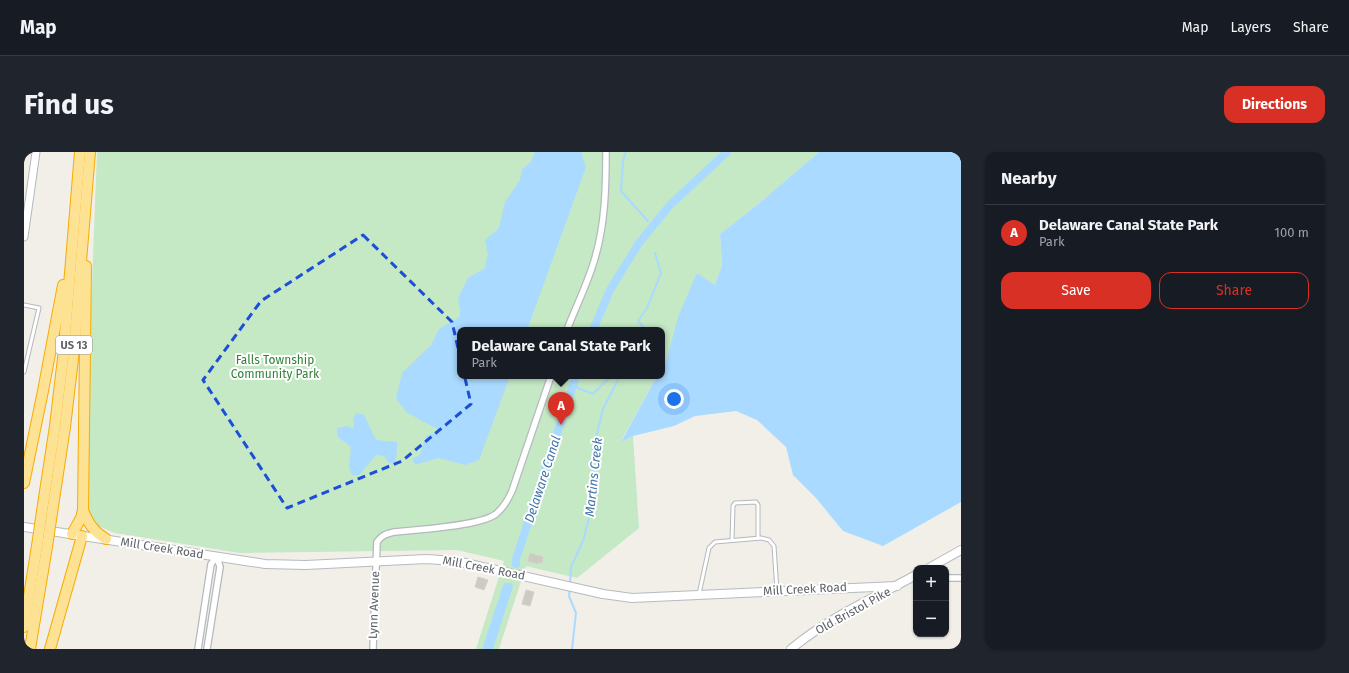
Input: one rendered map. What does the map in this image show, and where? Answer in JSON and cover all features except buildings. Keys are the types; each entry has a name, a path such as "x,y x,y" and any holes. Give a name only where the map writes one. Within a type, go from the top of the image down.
{"highway":[{"name":"US 13","path":"30,649 47,512 80,152"},
{"name":"US 13","path":"47,512 65,428 90,152"},
{"path":"50,649 83,510 88,176"},
{"path":"24,483 73,230"},
{"path":"83,510 90,526 106,540"},
{"name":"US 13","path":"24,627 42,547"}],"main road":[{"name":"Mill Creek Road","path":"24,526 251,562 293,565 426,558 456,561 603,594 632,598 777,590 897,586"},
{"path":"934,565 961,550"},
{"name":"Old Bristol Pike","path":"792,649 832,621 897,586 912,580"}],"street":[{"path":"24,237 36,152"},
{"path":"568,327 589,278 596,258 603,228 606,152"},
{"name":"Lynn Avenue","path":"373,649 377,542 384,534 481,521 489,518 502,508 508,500 517,477 550,379"},
{"path":"198,649 211,564 217,557"},
{"path":"207,649 220,567 217,557"},
{"path":"949,578 961,578"}],"lane":[{"path":"24,305 39,308 24,372"},
{"path":"732,540 733,506 735,503 756,502 758,505 758,538"},
{"path":"699,595 709,548 715,542 758,538 769,540 774,546 777,590"}],"highlighted area":[{"path":"363,235 452,322 471,404 402,461 287,508 203,380 261,301"}],"green space":[{"name":"Falls Township Community Park","path":"97,152 819,152 757,205 720,234 722,265 715,285 697,273 665,362 665,327 457,327 457,379 655,379 621,441 633,436 639,528 577,578 526,566 499,649 476,649 504,561 457,550 240,553 115,533 94,522 88,507 90,337"}],"water":[{"path":"535,152 581,152 586,167 528,327 457,327 457,379 509,379 479,460 465,465 438,458 415,465 412,459 420,455 426,436 441,431 406,412 396,398 402,373 431,345 439,329 460,317 458,298 468,278 485,268 488,254 485,240 499,228 505,202 520,180 522,169 531,162"},
{"path":"819,152 961,152 961,502 883,546 843,531 816,498 793,475 786,447 757,420 736,411 695,416 674,426 633,436 621,442 655,379 665,379 665,362 678,317 697,273 715,285 722,265 720,234 757,205"},
{"path":"356,413 364,415 376,440 397,442 395,463 389,463 384,456 376,455 359,475 352,475 349,468 351,447 338,437 337,428 348,426 354,429 353,419"},
{"path":"504,583 512,583 513,586 493,649 482,649"}],"waterway":[{"name":"Martins Creek","path":"626,152 623,160 621,191 648,221"},
{"name":"Delaware Canal","path":"594,327 610,290 639,243 670,205 727,152"},
{"name":"Martins Creek","path":"643,327 638,321 647,308 661,273 655,253"},
{"name":"Delaware Canal","path":"516,564 516,559 575,379"},
{"path":"573,386 593,394 608,379"},
{"name":"Martins Creek","path":"570,584 571,567 583,541 592,507 593,450 603,409 618,379"},
{"name":"Martins Creek","path":"570,588 569,596 576,613 572,649"}],"place":[{"name":"Delaware Canal State Park","path":"561,425"}]}
